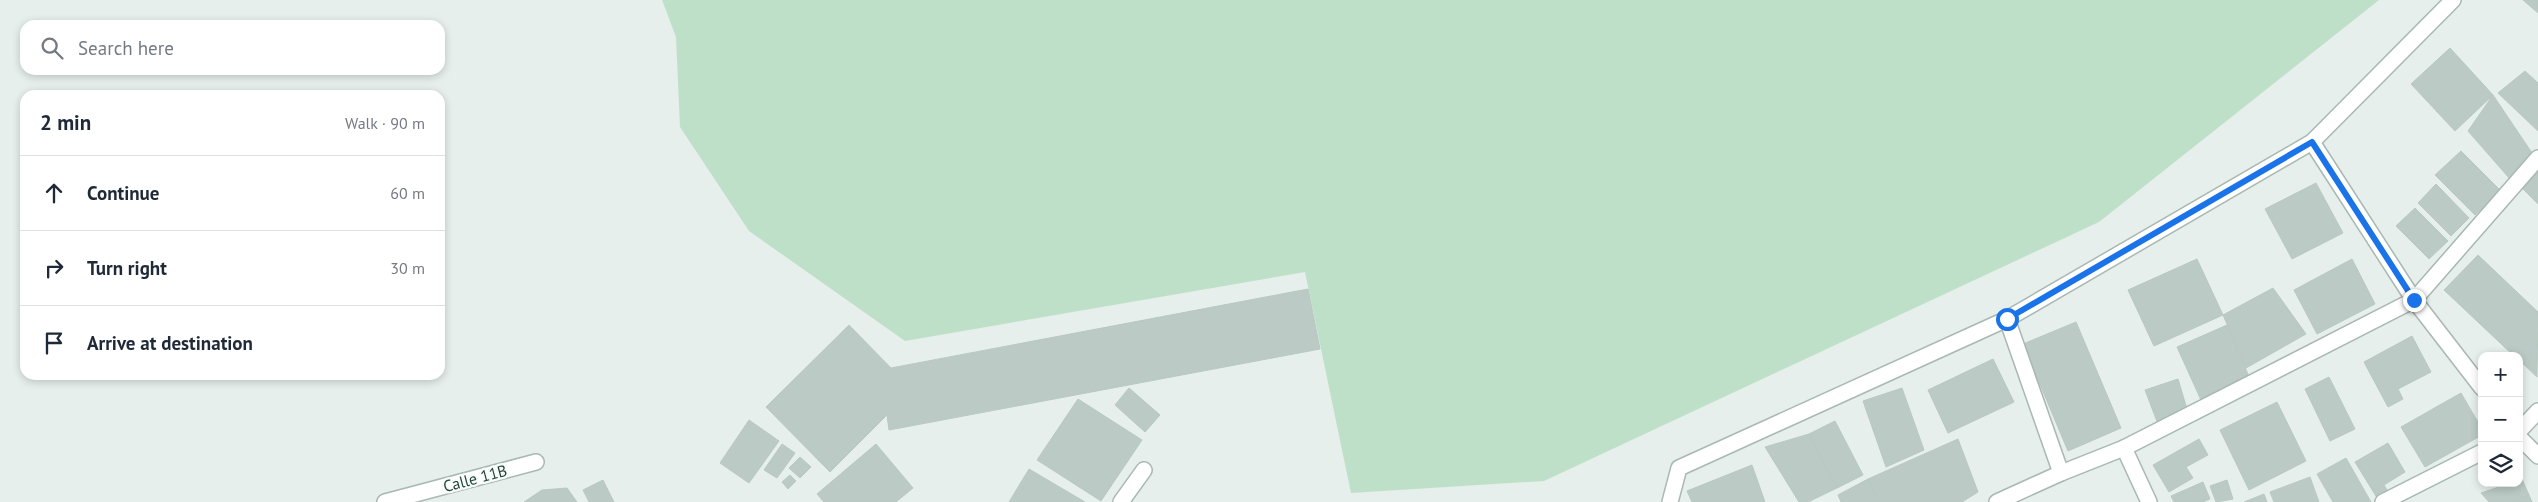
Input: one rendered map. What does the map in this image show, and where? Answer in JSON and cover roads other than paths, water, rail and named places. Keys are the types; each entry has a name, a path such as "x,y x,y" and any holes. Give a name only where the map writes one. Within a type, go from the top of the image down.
{"street":[{"path":"1670,502 1679,468 2007,319 2312,142 2453,0"},
{"path":"2312,142 2414,300 2478,383"},
{"path":"1997,502 2061,473 2124,448 2414,300 2538,158"},
{"path":"2007,319 2061,473"},
{"path":"2523,427 2538,410"},
{"path":"2523,441 2538,456"},
{"path":"2124,448 2148,502"},
{"path":"2383,502 2478,454"},
{"name":"Calle 11B","path":"385,502 536,462"},
{"path":"1121,502 1144,470"}]}
